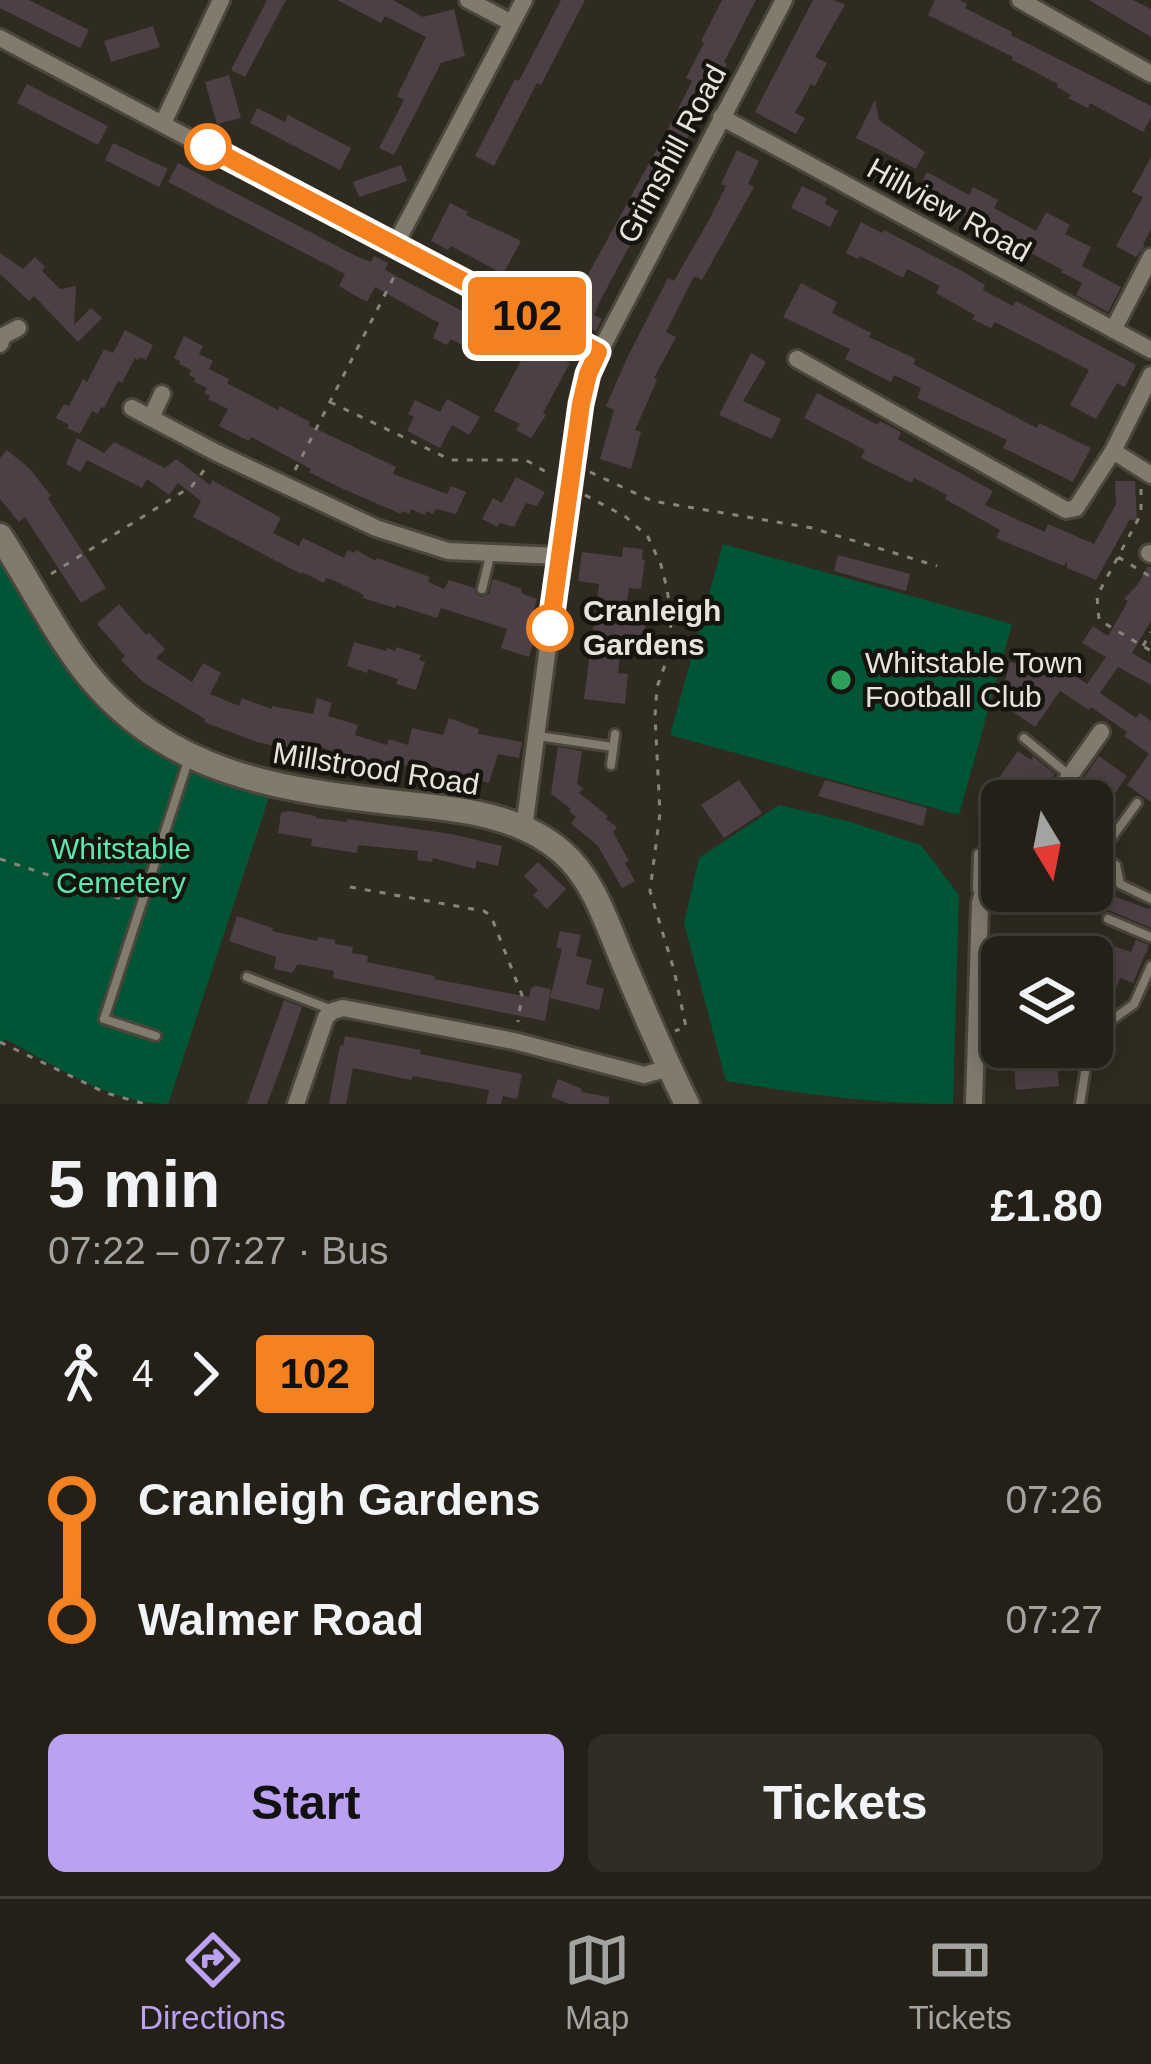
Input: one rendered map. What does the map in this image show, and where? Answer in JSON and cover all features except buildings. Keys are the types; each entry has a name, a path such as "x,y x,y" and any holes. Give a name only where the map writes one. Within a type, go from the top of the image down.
{"street":[{"path":"163,123 221,0"},
{"path":"468,0 512,23"},
{"path":"400,250 524,0"},
{"name":"Grimshill Road","path":"524,828 584,389 598,352 784,0"},
{"path":"1020,0 1047,6 1151,74"},
{"path":"0,38 598,352"},
{"name":"Hillview Road","path":"721,117 1151,350"},
{"path":"1113,330 1151,257"},
{"path":"0,344 3,336 17,328"},
{"path":"797,359 1066,510 1076,508 1113,451 1151,375"},
{"path":"151,418 162,394"},
{"path":"133,408 376,528 448,550 560,556"},
{"path":"1113,451 1146,472"},
{"name":"Millstrood Road","path":"0,536 73,655 116,706 161,741 246,778 458,809 524,828 555,846 593,892 687,1104"},
{"path":"1067,780 1101,732"},
{"path":"974,1102 981,899"},
{"path":"296,1104 326,1017 343,1008 514,1041 644,1075 669,1068"}],"lane":[{"path":"482,589 490,554"},
{"path":"611,765 615,734"},
{"path":"535,736 613,747"},
{"path":"1024,738 1070,776"},
{"path":"156,1036 104,1019 190,757"},
{"path":"1113,831 1137,803"},
{"path":"974,1102 978,854"},
{"path":"1113,863 1120,884 1151,899"},
{"path":"1108,919 1151,937"},
{"path":"1113,1019 1134,1004 1151,966"},
{"path":"247,977 333,1011"},
{"path":"1080,1104 1086,1068"}],"path":[{"path":"287,485 400,250"},
{"path":"330,402 451,460 526,460 626,517 648,537 670,602 670,652 657,687 660,813 650,891 686,1027 656,1039"},
{"path":"31,587 192,486 217,453"},
{"path":"572,464 652,501 812,528 938,566"},
{"path":"1146,472 1142,514 1097,596 1099,620 1151,651"},
{"path":"1118,557 1151,577"},
{"path":"1143,646 1151,632"},
{"path":"0,859 140,906"},
{"path":"350,886 491,916 522,995 514,1041"},
{"path":"0,1042 106,1093 145,1104"}],"green space":[{"name":"Whitstable Town Football Club","path":"723,544 1012,624 959,815 670,735"},
{"name":"Whitstable Cemetery","path":"0,553 102,702 270,794 168,1104 104,1090 5,1039 0,1047"},
{"path":"779,805 921,845 959,895 953,1104 839,1097 726,1081 684,923 699,858"}],"bus line":[{"name":"102","path":"208,147 598,352 581,404 550,628"}],"place":[{"name":"Cranleigh Gardens","path":"550,628"},
{"name":"Whitstable Town Football Club","path":"841,680"}]}
